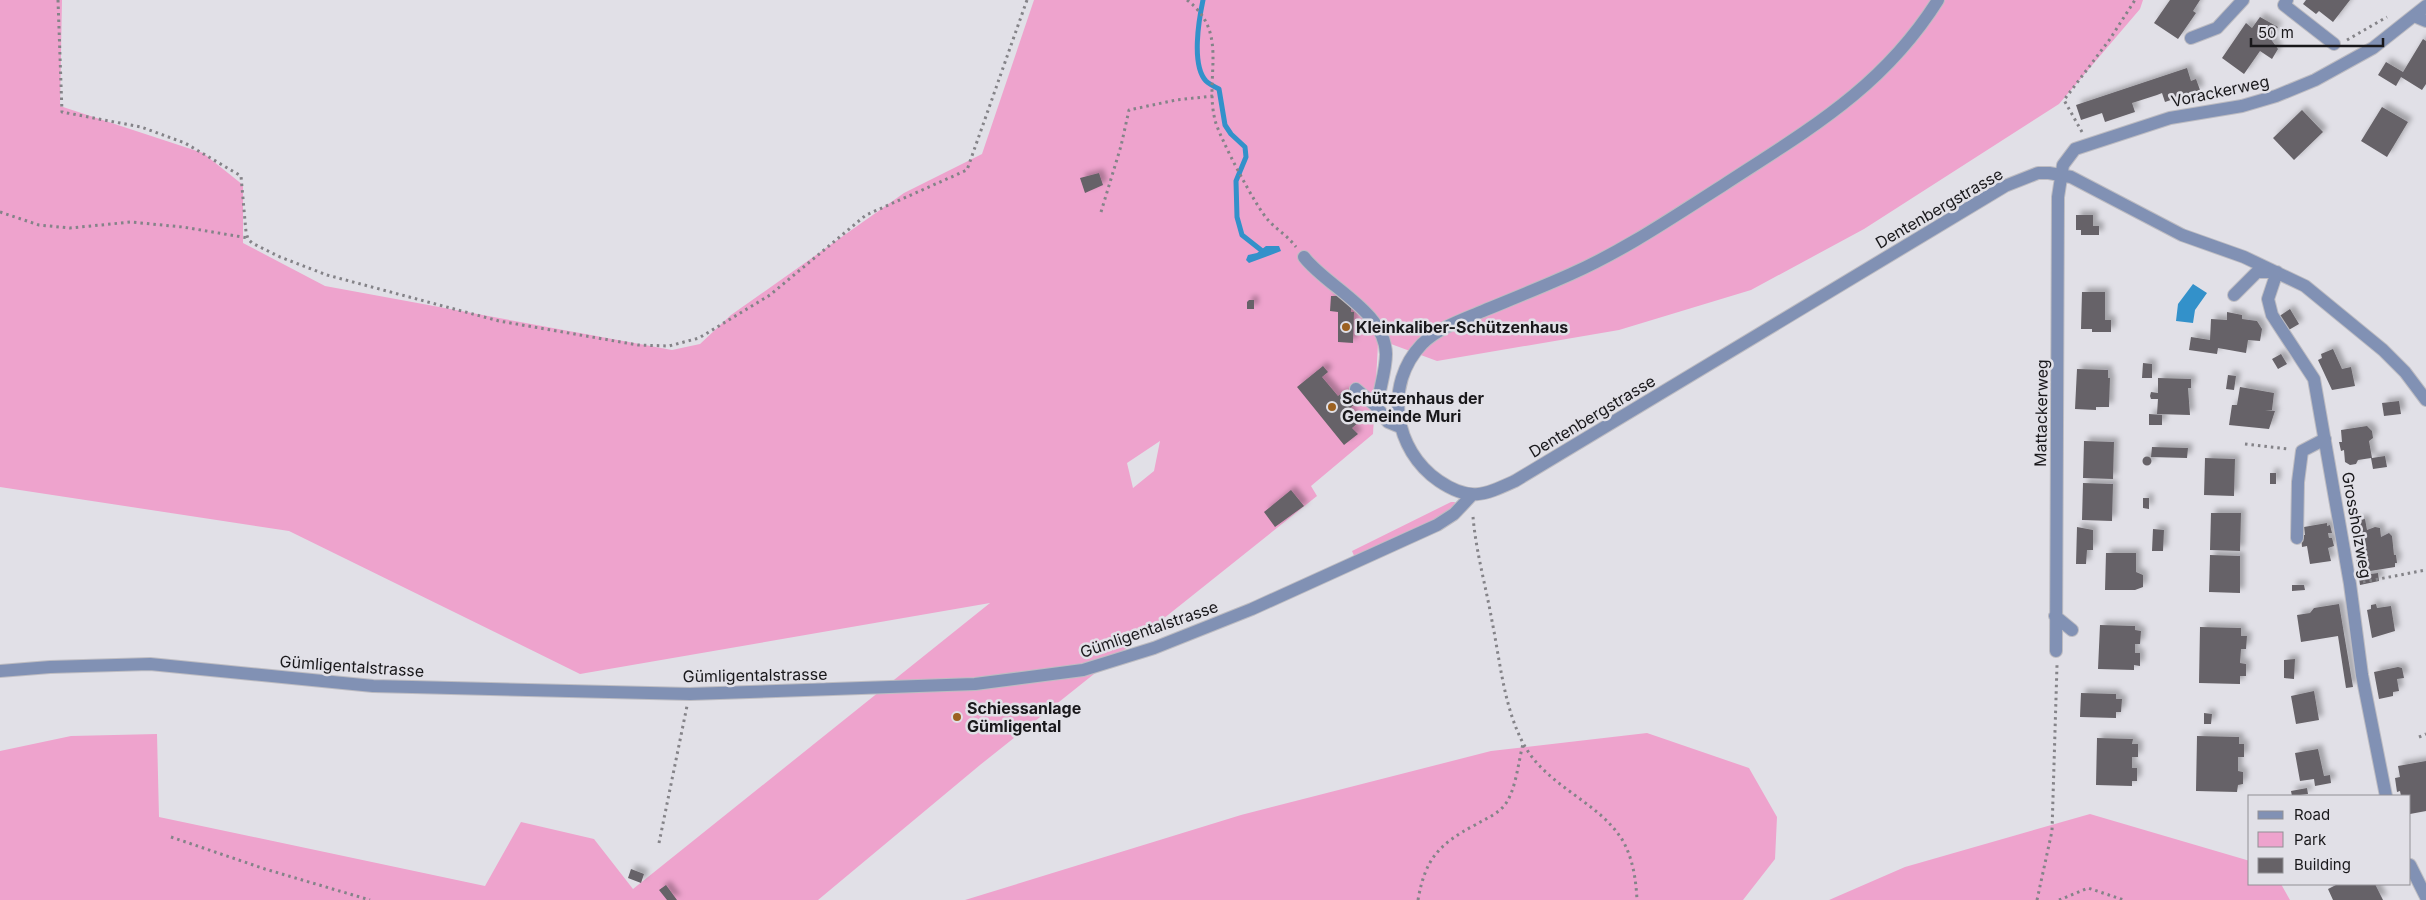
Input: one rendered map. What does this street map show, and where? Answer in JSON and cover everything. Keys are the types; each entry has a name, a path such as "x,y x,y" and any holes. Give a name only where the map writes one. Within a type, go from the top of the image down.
{"street":[{"path":"1470,496 1448,486 1426,470 1410,451 1400,427 1398,407 1404,371 1414,354 1431,336 1464,319 1572,274 1627,246 1821,122 1861,91 1879,73 1926,20 1938,0"},
{"path":"2191,38 2217,28 2243,0"},
{"path":"2282,2 2334,44"},
{"name":"Vorackerweg","path":"2061,175 2062,165 2075,149 2170,118 2242,106 2276,96 2315,80 2356,58 2420,18 2426,6"},
{"name":"Dentenbergstrasse","path":"1470,496 1501,487 1535,470 2005,186 2038,173 2071,178 2182,235 2244,257 2305,286 2383,350 2404,372 2426,400"},
{"name":"Mattackerweg","path":"2056,651 2054,616 2058,198 2061,175"},
{"path":"1304,257 1316,272 1349,297 1367,314 1384,341 1386,363 1377,407"},
{"path":"2234,295 2257,272 2277,272"},
{"name":"Grossholzweg","path":"2277,272 2268,300 2272,314 2314,379 2350,584 2362,675 2386,795"},
{"path":"1356,389 1377,407 1388,422 1400,427"},
{"path":"2297,538 2298,482 2302,451 2326,439"},
{"name":"Gümligentalstrasse","path":"0,671 50,667 150,664 373,686 690,694 975,684 1083,670 1154,648 1252,609 1437,525 1454,514 1470,496"},
{"path":"2054,616 2072,630"},
{"path":"2411,867 2426,898"}],"path":[{"path":"58,0 62,112 141,127 185,143 241,176 246,232 252,243 280,257 326,275 499,321 638,344 669,346 698,338 770,295 866,215 967,170 1027,0"},
{"path":"1187,0 1201,11 1211,34 1214,68 1212,96 1217,128 1267,219 1293,242 1304,257"},
{"path":"2076,122 2064,100 2110,39 2135,0"},
{"path":"2334,44 2344,41 2399,10 2406,11 2420,18"},
{"path":"1102,212 1129,110 1156,103 1212,96"},
{"path":"0,212 39,225 70,228 130,222 183,227 248,238"},
{"path":"2245,444 2302,451"},
{"path":"1470,496 1505,685 1523,744 1545,772 1600,816 1622,841 1634,870 1637,900"},
{"path":"2367,582 2426,570"},
{"path":"2037,900 2052,831 2058,684 2056,651"},
{"path":"659,843 690,694"},
{"path":"2419,737 2426,734"},
{"path":"1418,900 1426,868 1436,852 1453,837 1492,815 1505,805 1515,779 1523,744"},
{"path":"171,837 265,869 370,900"},
{"path":"2059,900 2088,888 2124,900"}],"green space":[{"path":"0,0 62,0 60,106 203,153 243,185 243,243 325,286 672,350 700,344 731,315 904,193 982,154 1034,0 2143,0 2140,9 2059,104 1864,229 1751,290 1619,330 1437,361 1391,344 1379,326 1373,434 1311,486 1317,496 980,765 818,900 0,900 0,751 71,736 157,734 159,817 485,886 521,822 594,839 633,889 990,603 580,674 289,531 0,487","holes":["1160,441 1154,471 1133,488 1127,463"]},
{"path":"1451,502 1455,502 1454,506 1441,517 1355,558 1352,551"},
{"path":"1647,733 1749,768 1777,817 1775,859 1743,900 965,900 1241,815 1491,751"},
{"path":"2090,814 2248,860 2248,885 2282,885 2290,900 1829,900 1905,867"}],"water":[{"path":"1266,246 1279,246 1281,251 1249,263 1246,260 1248,255 1257,253"},
{"path":"2193,284 2207,293 2195,310 2193,323 2176,321 2178,304"}],"building":[{"path":"2170,0 2200,0 2193,11 2196,13 2178,39 2154,23"},
{"path":"2306,0 2350,0 2333,22 2319,11 2316,14 2303,4"},
{"path":"2260,17 2278,27 2270,38 2278,49 2272,59 2260,51 2244,74 2222,58 2246,23 2252,28"},
{"path":"2423,39 2426,41 2426,84 2422,90 2401,77 2396,86 2378,75 2386,62 2403,72"},
{"path":"2187,68 2191,81 2196,79 2200,90 2165,102 2162,93 2132,103 2135,112 2105,122 2102,113 2081,120 2076,105"},
{"path":"2382,107 2408,122 2387,157 2361,141"},
{"path":"2302,110 2323,132 2294,160 2273,138"},
{"path":"1099,173 1103,185 1085,193 1080,178"},
{"path":"2076,215 2093,215 2093,226 2099,226 2099,235 2081,235 2081,230 2076,230"},
{"path":"2082,292 2105,292 2105,320 2111,320 2111,332 2092,332 2092,329 2081,329"},
{"name":"Kleinkaliber-Schützenhaus","path":"1331,296 1338,296 1351,308 1351,312 1354,312 1353,343 1338,342 1338,312 1330,311"},
{"path":"1254,300 1254,309 1247,309 1247,302"},
{"path":"2290,309 2299,324 2287,331 2278,317"},
{"path":"2227,312 2242,315 2242,319 2257,321 2262,329 2260,341 2248,340 2246,353 2218,348 2217,354 2189,350 2191,337 2210,340 2211,319 2227,320"},
{"path":"2333,349 2342,369 2351,367 2355,386 2332,390 2318,360 2322,358 2321,354"},
{"path":"2281,354 2287,364 2278,369 2272,359"},
{"path":"2143,363 2152,364 2152,378 2142,378"},
{"name":"Schützenhaus der Gemeinde Muri","path":"1323,366 1328,372 1322,377 1338,396 1344,391 1355,404 1349,409 1359,422 1352,428 1358,434 1344,445 1297,387"},
{"path":"2077,369 2108,370 2108,378 2110,378 2109,407 2096,407 2096,410 2075,409"},
{"path":"2228,375 2236,376 2234,390 2226,389"},
{"path":"2158,378 2191,379 2191,388 2188,388 2190,415 2157,414 2158,399 2151,399 2150,396 2151,392 2158,393"},
{"path":"2240,387 2274,393 2272,410 2265,410 2275,411 2269,429 2229,425 2232,405 2237,405"},
{"path":"2399,401 2401,414 2384,416 2382,403"},
{"path":"2149,414 2162,415 2162,425 2149,425"},
{"path":"2367,426 2372,431 2373,438 2369,441 2372,458 2385,456 2387,467 2373,469 2371,458 2358,460 2356,464 2350,465 2345,462 2344,450 2341,451 2339,442 2342,442 2341,430"},
{"path":"2084,441 2114,442 2113,479 2083,478"},
{"path":"2152,447 2188,448 2187,458 2151,457"},
{"path":"2147,457 2151,461 2147,465 2143,461"},
{"path":"2205,458 2235,459 2234,496 2204,495"},
{"path":"2270,473 2276,473 2276,484 2270,484"},
{"path":"2083,483 2113,484 2112,521 2082,520"},
{"path":"1291,490 1304,506 1275,527 1264,512"},
{"path":"2143,498 2149,498 2149,509 2143,508"},
{"path":"2211,513 2241,513 2240,551 2210,550"},
{"path":"2365,519 2367,530 2375,527 2380,528 2381,537 2389,533 2392,536 2397,563 2395,563 2395,567 2364,572 2364,575 2378,573 2379,581 2360,585 2353,537 2356,536 2354,521"},
{"path":"2327,523 2327,526 2330,525 2332,533 2328,533 2329,538 2332,538 2334,546 2328,548 2331,561 2310,564 2307,546 2302,547 2301,535 2305,535 2304,527"},
{"path":"2077,527 2093,530 2093,550 2087,550 2086,564 2076,564"},
{"path":"2153,529 2164,530 2163,551 2152,551"},
{"path":"2106,553 2136,553 2136,572 2143,575 2143,587 2135,590 2105,590"},
{"path":"2210,555 2240,556 2240,593 2209,592"},
{"path":"2292,585 2304,585 2305,590 2292,591"},
{"path":"2339,604 2353,687 2346,688 2338,636 2301,642 2297,615 2310,613 2314,608"},
{"path":"2376,604 2377,608 2391,606 2395,631 2372,638 2367,610 2371,609 2371,605"},
{"path":"2100,625 2135,626 2135,630 2141,631 2140,644 2135,644 2135,653 2140,653 2140,666 2134,665 2134,670 2098,669"},
{"path":"2200,627 2241,628 2241,636 2247,636 2246,649 2241,649 2240,663 2246,664 2246,676 2240,676 2240,684 2199,683"},
{"path":"2295,659 2294,679 2284,678 2284,660"},
{"path":"2398,667 2402,668 2404,678 2397,679 2399,691 2393,692 2393,696 2379,699 2374,672"},
{"path":"2314,691 2319,720 2296,724 2291,696"},
{"path":"2081,693 2116,694 2116,699 2122,699 2121,712 2116,712 2116,718 2080,717"},
{"path":"2204,713 2212,714 2211,724 2204,724"},
{"path":"2197,736 2239,737 2239,744 2244,744 2244,757 2238,757 2238,771 2243,772 2243,784 2238,785 2237,792 2196,791"},
{"path":"2097,738 2133,739 2132,744 2138,744 2138,757 2132,757 2132,768 2137,768 2137,781 2132,781 2132,786 2096,785"},
{"path":"2318,749 2324,776 2330,775 2331,783 2315,786 2314,779 2300,781 2295,753"},
{"path":"2426,761 2426,811 2411,814 2411,795 2401,795 2400,791 2397,792 2395,778 2400,777 2398,766"},
{"path":"2307,788 2308,794 2292,795 2291,791"},
{"path":"631,869 644,874 641,883 628,878"},
{"path":"666,885 677,900 667,900 659,890"},
{"path":"2336,885 2376,885 2383,900 2333,900 2328,889"}],"waterway":[{"path":"1203,0 1197,42 1201,74 1206,81 1219,89 1225,125 1231,134 1245,147 1246,157 1236,181 1237,217 1242,235 1261,250"}],"place":[{"name":"Kleinkaliber-Schützenhaus","path":"1346,327"},
{"name":"Schützenhaus der Gemeinde Muri","path":"1332,407"},
{"name":"Schiessanlage Gümligental","path":"957,717"}]}
